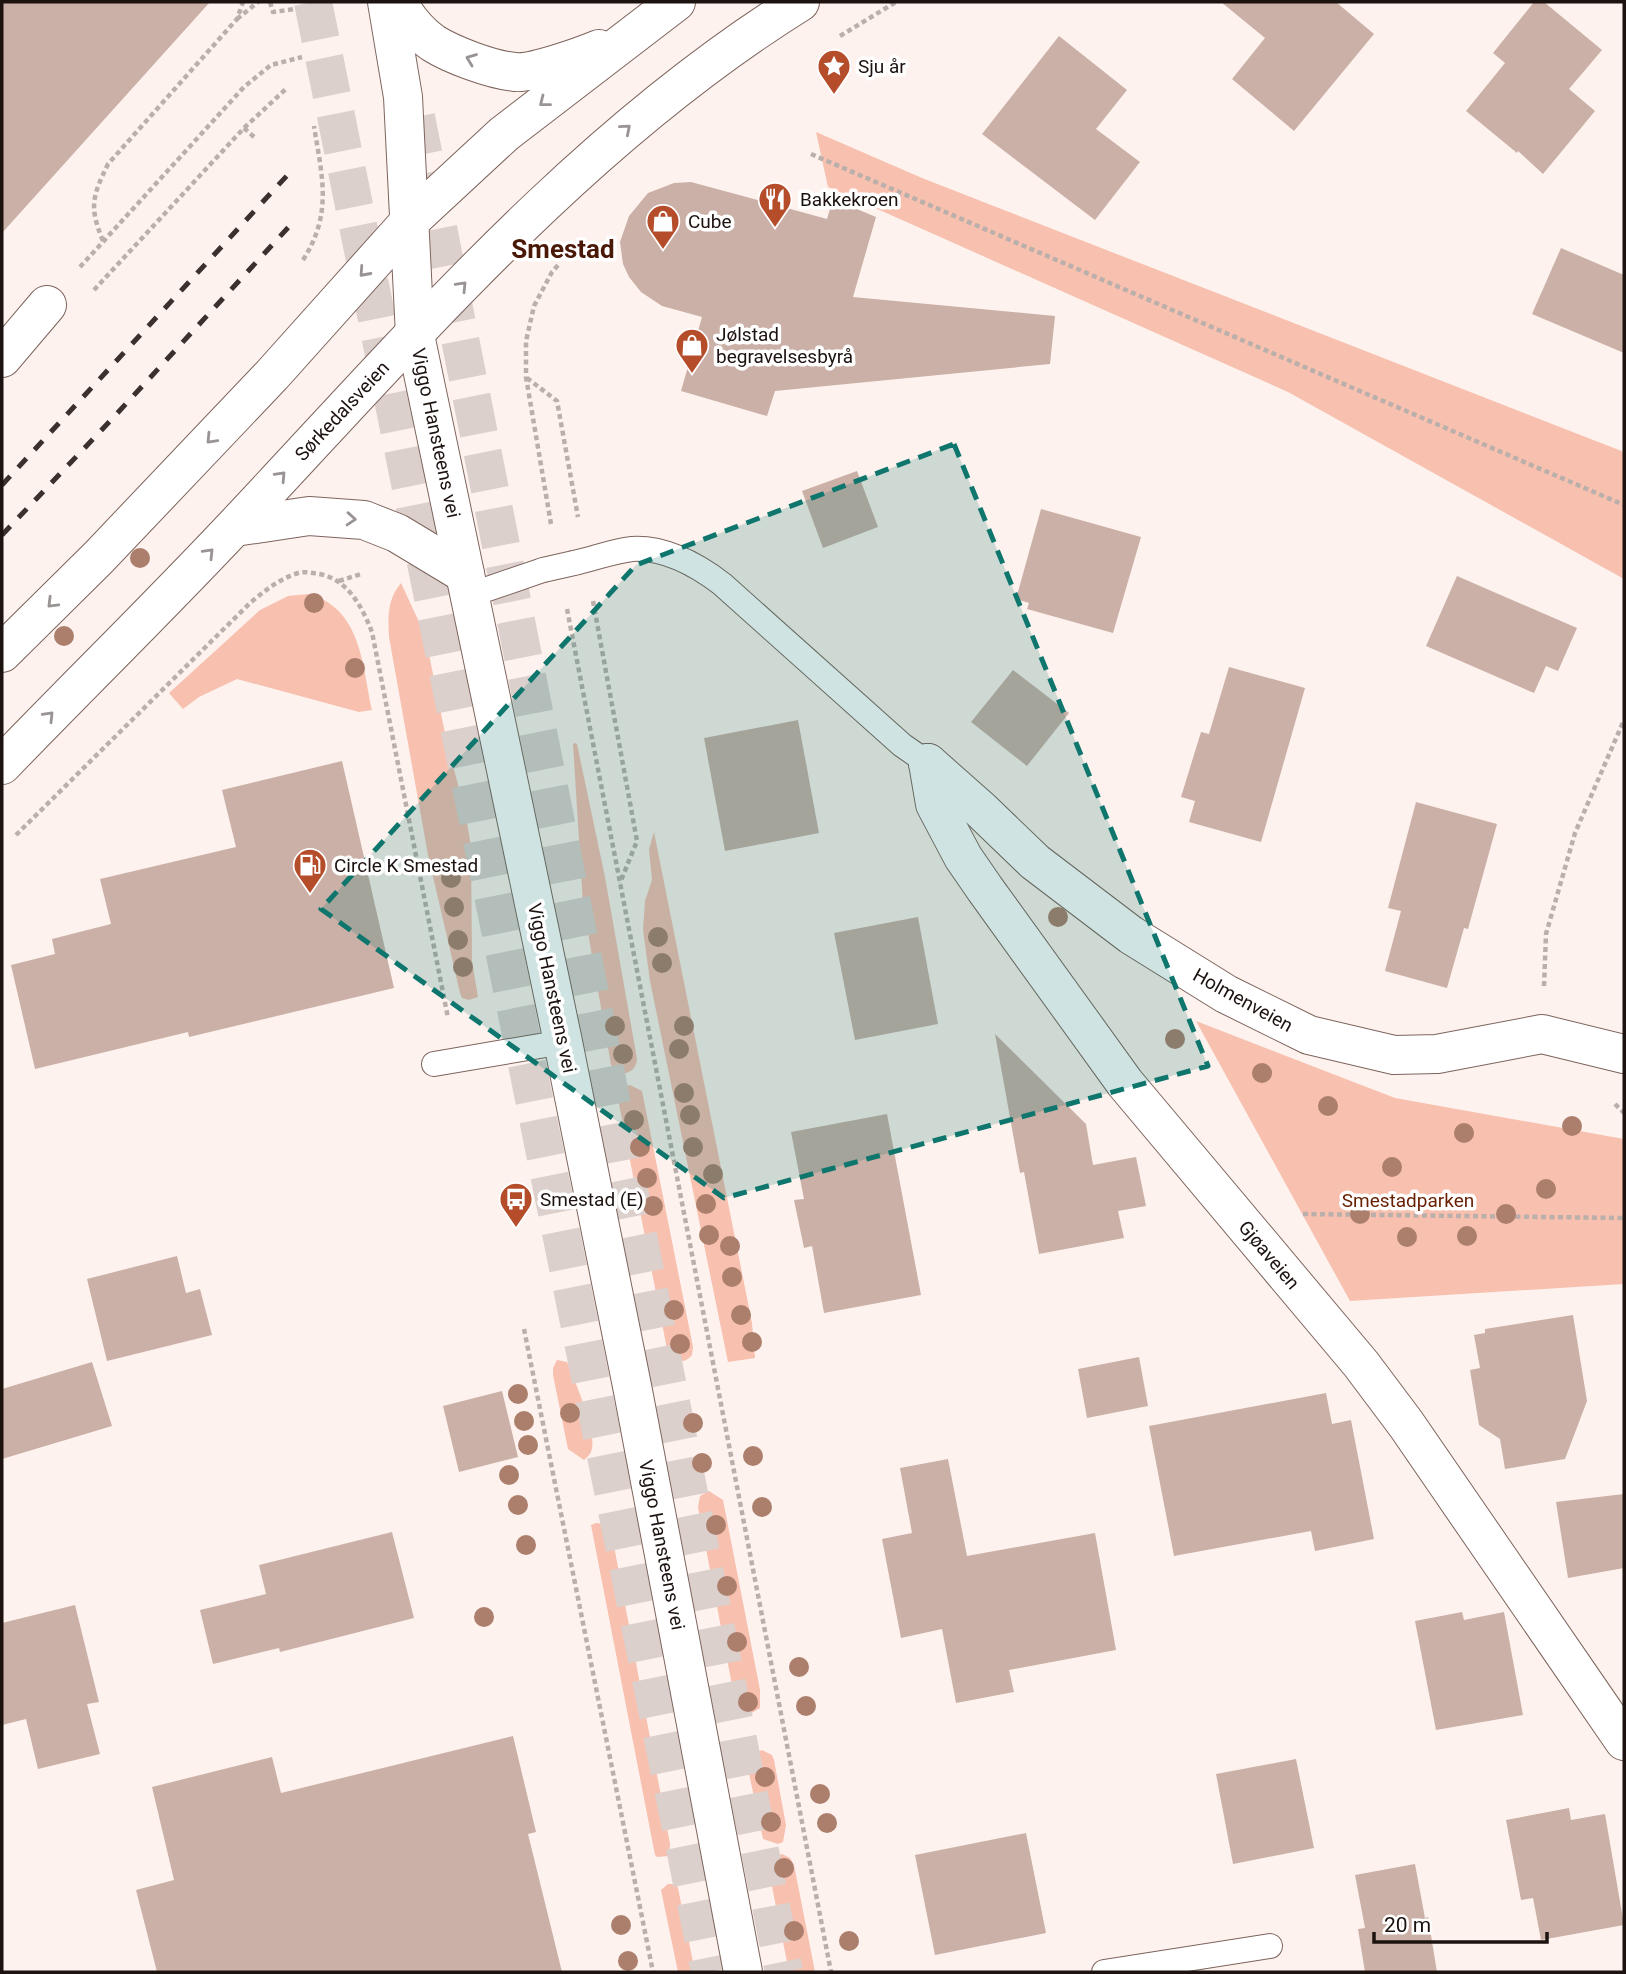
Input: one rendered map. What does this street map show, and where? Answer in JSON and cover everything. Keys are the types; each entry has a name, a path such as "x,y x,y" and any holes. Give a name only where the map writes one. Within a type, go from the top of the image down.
{"main road":[{"name":"Viggo Hansteens vei","path":"387,2 403,97 415,335 564,1042 743,1972"},
{"path":"398,2 407,17 433,43 474,62 517,73 577,58 629,36"},
{"path":"2,653 99,557 272,375 410,221 504,134 676,2"},
{"name":"Sørkedalsveien","path":"2,765 235,527 345,406 552,194 654,105 716,58 800,2"},
{"path":"2,358 47,305"},
{"path":"235,527 309,516 364,520 397,533 468,585"},
{"name":"Holmenveien","path":"928,763 1035,862 1131,935 1226,993 1309,1035 1394,1055 1437,1054 1542,1034 1624,1054"},
{"name":"Gjøaveien","path":"928,763 935,804 963,857 993,900 1125,1083 1361,1364 1406,1424 1624,1741"}],"lane":[{"path":"468,585 632,549 659,552 697,565 722,584 902,745 928,763"},
{"path":"434,1065 564,1042"},
{"path":"1104,1972 1270,1946"}],"path":[{"path":"237,19 243,2"},
{"path":"103,241 93,217 96,190 108,164 237,19 258,2"},
{"path":"270,2 273,12 295,9"},
{"path":"47,305 244,87 271,65 302,57"},
{"path":"47,305 77,302 89,295 244,128 287,88"},
{"path":"299,266 319,230 324,209 324,188 314,126"},
{"path":"244,128 254,137"},
{"path":"811,154 1624,506"},
{"path":"549,515 526,377 526,341 534,306 552,272 568,254"},
{"path":"526,377 558,401 580,562 637,841 620,884"},
{"path":"16,835 251,602 274,583 300,572 326,575 354,596 364,611 372,632 458,1060"},
{"path":"565,599 831,1972"},
{"path":"1542,1034 1546,934 1575,832 1624,720"},
{"path":"1292,1214 1624,1218"},
{"path":"524,1329 653,1972"}],"highlighted area":[{"path":"954,444 1208,1066 724,1198 321,909 636,565"}],"green space":[{"path":"816,132 922,178 1624,452 1624,579 1288,392 828,187"},
{"path":"401,583 425,635 471,846 472,961 478,997 469,1000 462,998 460,993 428,855 389,637 391,602"},
{"path":"309,594 326,601 349,625 361,657 372,710 359,712 237,679 199,697 183,709 169,693 260,610 288,596"},
{"path":"575,743 605,877 637,1059 632,1070 622,1074 611,1065 583,904"},
{"path":"654,832 752,1323 755,1358 728,1362 650,981 643,930 645,901 652,880 649,849"},
{"name":"Smestadparken","path":"1196,1021 1395,1098 1624,1139 1624,1284 1350,1301"},
{"path":"630,1085 642,1091 693,1347 692,1355 683,1361 668,1354 618,1099 623,1087"},
{"path":"557,1360 567,1362 589,1421 593,1444 591,1452 584,1460 568,1449 553,1375"},
{"path":"709,1491 723,1500 760,1690 760,1708 750,1714 736,1706 698,1507 700,1496"},
{"path":"604,1524 611,1530 670,1844 669,1856 655,1855 591,1525"},
{"path":"762,1750 772,1755 774,1760 786,1825 783,1842 778,1844 763,1839 747,1764 753,1754"},
{"path":"782,1854 790,1858 794,1865 815,1972 789,1972 768,1866 770,1860"},
{"path":"668,1884 676,1884 678,1888 695,1972 678,1972 661,1890"}],"building":[{"path":"2,2 210,2 2,233"},
{"path":"1221,2 1336,2 1374,34 1294,131 1232,79 1265,38"},
{"path":"1534,2 1544,2 1602,50 1569,89 1595,111 1543,174 1466,111 1505,63 1493,53"},
{"path":"1059,36 1127,90 1096,129 1140,162 1095,220 982,134"},
{"path":"691,182 827,219 833,199 876,217 853,297 1055,316 1050,364 775,391 767,416 681,391 702,317 662,306 641,292 623,264 620,242 629,216 648,193 674,183"},
{"path":"1561,248 1624,275 1624,353 1532,314"},
{"path":"857,471 878,527 823,548 802,491"},
{"path":"1041,509 1141,537 1113,633 1027,609 1029,603 1016,599"},
{"path":"1457,576 1577,628 1558,671 1546,666 1534,693 1426,646"},
{"path":"1229,667 1305,688 1261,842 1189,822 1195,801 1181,797 1201,732 1209,734"},
{"path":"1013,670 1069,713 1027,766 971,722"},
{"path":"798,720 819,833 725,851 704,738"},
{"path":"342,761 394,988 189,1037 188,1032 35,1069 11,965 55,954 52,939 111,924 100,879 236,847 222,790"},
{"path":"1416,802 1497,824 1468,929 1464,928 1447,988 1385,971 1401,911 1388,908"},
{"path":"918,917 938,1024 855,1040 834,933"},
{"path":"995,1034 1086,1124 1093,1165 1136,1157 1146,1206 1118,1211 1124,1238 1039,1254 1024,1172 1020,1173"},
{"path":"887,1114 921,1295 824,1313 812,1246 804,1248 794,1200 804,1199 791,1132"},
{"path":"177,1256 186,1293 200,1289 212,1335 107,1361 87,1279"},
{"path":"1573,1315 1587,1401 1565,1459 1505,1469 1500,1439 1479,1425 1470,1370 1480,1368 1474,1335 1485,1333 1485,1329"},
{"path":"1139,1357 1148,1406 1087,1418 1078,1369"},
{"path":"92,1362 112,1426 2,1459 2,1389"},
{"path":"502,1391 518,1457 459,1472 443,1406"},
{"path":"1326,1393 1332,1424 1351,1420 1374,1539 1315,1551 1311,1531 1174,1556 1149,1426"},
{"path":"948,1459 967,1556 1095,1533 1116,1650 1009,1670 1014,1692 956,1703 942,1629 901,1638 882,1539 912,1533 900,1468"},
{"path":"1624,1494 1624,1568 1568,1578 1556,1502"},
{"path":"392,1532 414,1618 280,1652 279,1648 213,1664 200,1610 266,1594 259,1565"},
{"path":"75,1605 99,1702 87,1704 100,1754 38,1769 26,1719 2,1725 2,1623"},
{"path":"1462,1612 1464,1620 1504,1612 1523,1715 1436,1730 1415,1621"},
{"path":"513,1736 536,1832 528,1834 562,1972 157,1972 136,1890 174,1880 152,1787 272,1757 281,1793"},
{"path":"1296,1759 1314,1848 1233,1864 1216,1774"},
{"path":"1569,1808 1571,1820 1605,1814 1624,1925 1541,1940 1533,1898 1521,1900 1506,1820"},
{"path":"1026,1833 1046,1933 935,1955 915,1855"},
{"path":"1415,1864 1425,1918 1428,1917 1437,1972 1365,1972 1358,1929 1365,1928 1355,1875"}],"tunnel":[{"path":"313,2 710,1972"},
{"path":"416,117 784,1972"}],"railway":[{"path":"2,485 294,168"},
{"path":"2,535 296,219"}],"place":[{"name":"Sju år","path":"834,96"},
{"name":"Bakkekroen","path":"775,229"},
{"name":"Cube","path":"663,251"},
{"name":"Jølstad begravelsesbyrå","path":"692,375"},
{"name":"Circle K Smestad","path":"310,895"},
{"name":"Smestad (E)","path":"516,1229"}],"district":[{"name":"Smestad","path":"563,249"}]}
